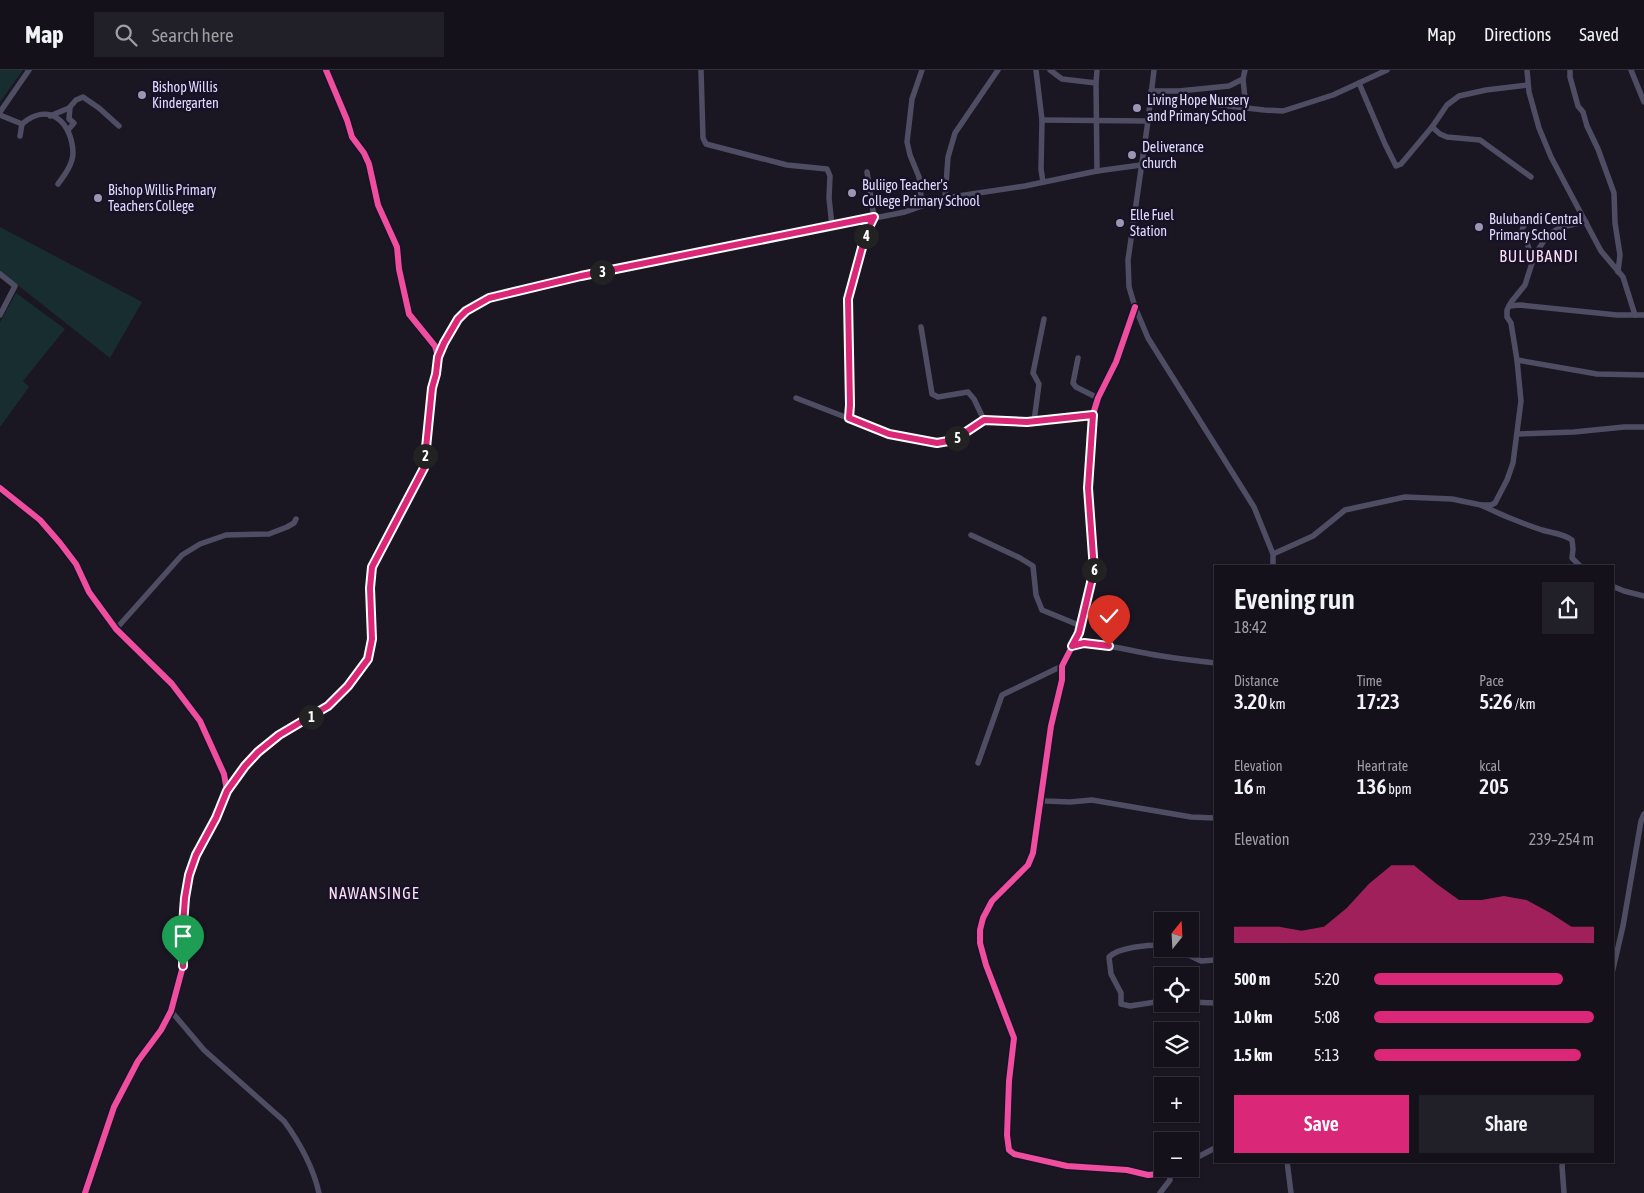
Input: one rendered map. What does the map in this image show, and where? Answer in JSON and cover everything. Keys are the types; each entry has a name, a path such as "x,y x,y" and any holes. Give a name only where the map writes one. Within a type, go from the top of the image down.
{"street":[{"path":"22,124 0,113 28,70"},
{"path":"326,70 352,137 364,153 369,164 378,205 397,247 399,269 409,314 435,346 438,357"},
{"path":"700,70 704,138 706,144 787,165 827,169 830,176 829,198 832,226"},
{"path":"922,70 912,99 908,142 910,155 919,177 922,206"},
{"path":"945,198 948,157 955,133 998,70"},
{"path":"1036,70 1042,120 1041,170 1043,182"},
{"path":"1050,70 1062,79 1096,83"},
{"path":"1097,70 1097,171"},
{"path":"1154,70 1128,260 1129,287 1148,338 1254,508 1273,554 1273,565"},
{"path":"1245,70 1243,79 1246,108"},
{"path":"1151,94 1246,108 1283,111 1316,101 1387,70"},
{"path":"1526,70 1539,128 1551,157 1601,251 1623,277 1635,315"},
{"path":"1570,70 1570,78 1578,106 1583,112 1614,193 1615,223 1620,255 1618,272"},
{"path":"1631,70 1644,102"},
{"path":"1151,94 1229,86 1243,79"},
{"path":"1358,83 1396,166 1401,164 1432,127 1447,105 1459,96 1486,90 1528,85"},
{"path":"50,116 70,107 76,100 83,97 100,108 118,126"},
{"path":"68,130 74,123 69,119 70,107"},
{"path":"20,136 22,124 28,118 42,114 62,121 68,130 73,154 67,172 58,184"},
{"path":"1042,120 1148,121"},
{"path":"1432,127 1447,137 1480,140 1530,178"},
{"path":"85,1193 114,1107 138,1061 161,1030 171,1010 183,966 184,916 189,875 196,855 216,818 227,791 258,752 279,735 328,706 348,686 368,659 372,639 370,588 372,567 424,468 432,388 438,357 458,319 471,307 489,298 581,276 905,212 945,198 1141,164"},
{"path":"849,418 848,299 866,233 874,217 867,172"},
{"path":"1527,221 1521,235 1527,243 1533,260"},
{"path":"1273,554 1313,536 1345,510 1405,497 1452,499 1481,505 1495,503 1500,496 1513,463 1520,401 1517,360 1511,323 1506,317 1507,310 1525,285 1533,260 1540,246 1556,229 1586,222"},
{"path":"0,274 15,286 0,315"},
{"path":"1509,306 1520,305 1644,315"},
{"path":"1135,307 1116,362 1098,398 1093,415 1088,488 1094,570 1081,626 1062,666 1062,680 1051,726 1033,853 1028,864 992,901 983,918 980,930 980,943 986,965 1014,1038 1009,1081 1009,1150 1014,1154 1067,1166 1127,1170 1148,1175 1154,1174"},
{"path":"1034,422 1039,384 1033,373 1044,319"},
{"path":"921,327 932,394 938,397 968,392 974,399 984,420"},
{"path":"1078,358 1072,383 1098,398"},
{"path":"1517,360 1597,374 1644,375"},
{"path":"796,398 889,434 937,443 954,440 984,420 1034,422 1093,415"},
{"path":"1517,434 1574,432 1624,426 1644,427"},
{"path":"0,488 40,520 60,543 76,564 89,592 116,629 172,684 200,721 224,774 227,791"},
{"path":"1481,505 1500,515 1535,528 1568,537 1572,540 1572,558 1579,565"},
{"path":"116,629 182,556 200,544 226,535 269,534 287,527 294,523 296,519"},
{"path":"971,535 1033,566 1036,595 1042,610 1081,626"},
{"path":"1614,587 1644,596"},
{"path":"1072,646 1084,643 1214,663"},
{"path":"978,763 1002,695 1062,666"},
{"path":"1041,799 1070,802 1092,800 1191,817 1214,818"},
{"path":"1614,964 1623,926 1641,821 1644,814"},
{"path":"1154,946 1114,952 1109,957 1111,974 1121,993 1121,1004 1130,1006 1154,1003"},
{"path":"1196,958 1214,960"},
{"path":"1199,1002 1214,1003"},
{"path":"171,1010 204,1050 284,1121 293,1133 315,1175 319,1193"},
{"path":"1199,1156 1214,1149"},
{"path":"1287,1163 1291,1193"},
{"path":"1563,1163 1564,1193"},
{"path":"1160,1193 1170,1180 1170,1177"}],"green space":[{"path":"0,70 23,70 0,102"},
{"path":"0,227 142,302 110,358 0,271"},
{"path":"16,293 65,329 23,381 29,387 0,427 0,322"}],"cycle path":[{"path":"227,791 258,752 279,735 328,706 348,686 368,659 372,639 370,588 373,567 423,468 427,446 432,388 437,373 438,357 435,346 409,314 399,269 397,247 378,205 369,164 364,153 352,137 326,70"},
{"path":"1135,307 1116,362 1098,398 1094,411 1088,488 1094,558 1092,582 1079,633 1062,666 1062,680 1051,726 1033,853 1028,865 992,901 983,918 980,930 980,943 986,965 1014,1038 1009,1081 1007,1135 1009,1150 1014,1154 1067,1166 1127,1170 1148,1175 1154,1174"},
{"path":"0,488 40,520 60,543 76,564 89,592 116,629 172,684 200,721 224,774 227,791 196,855 189,875 185,898 183,966 171,1011 161,1030 138,1061 114,1107 85,1193"}],"place":[{"name":"Bishop Willis Kindergarten","path":"142,95"},
{"name":"Living Hope Nursery and Primary School","path":"1137,108"},
{"name":"Deliverance church","path":"1132,155"},
{"name":"Buliigo Teacher's College Primary School","path":"852,193"},
{"name":"Bishop Willis Primary Teachers College","path":"98,198"},
{"name":"Elle Fuel Station","path":"1120,223"},
{"name":"Bulubandi Central Primary School","path":"1479,227"}],"district":[{"name":"BULUBANDI","path":"1539,256"},
{"name":"NAWANSINGE","path":"374,893"}],"route":[{"path":"183,966 183,925 189,875 196,855 216,818 227,791 258,752 279,735 328,706 348,686 368,659 372,639 370,588 372,567 424,468 432,388 438,357 458,319 477,303 489,298 581,276 874,217 866,233 848,299 849,418 889,434 926,442 945,443 954,440 984,420 1027,422 1093,415 1088,488 1094,570 1079,633 1072,646 1084,643 1109,646"}]}
